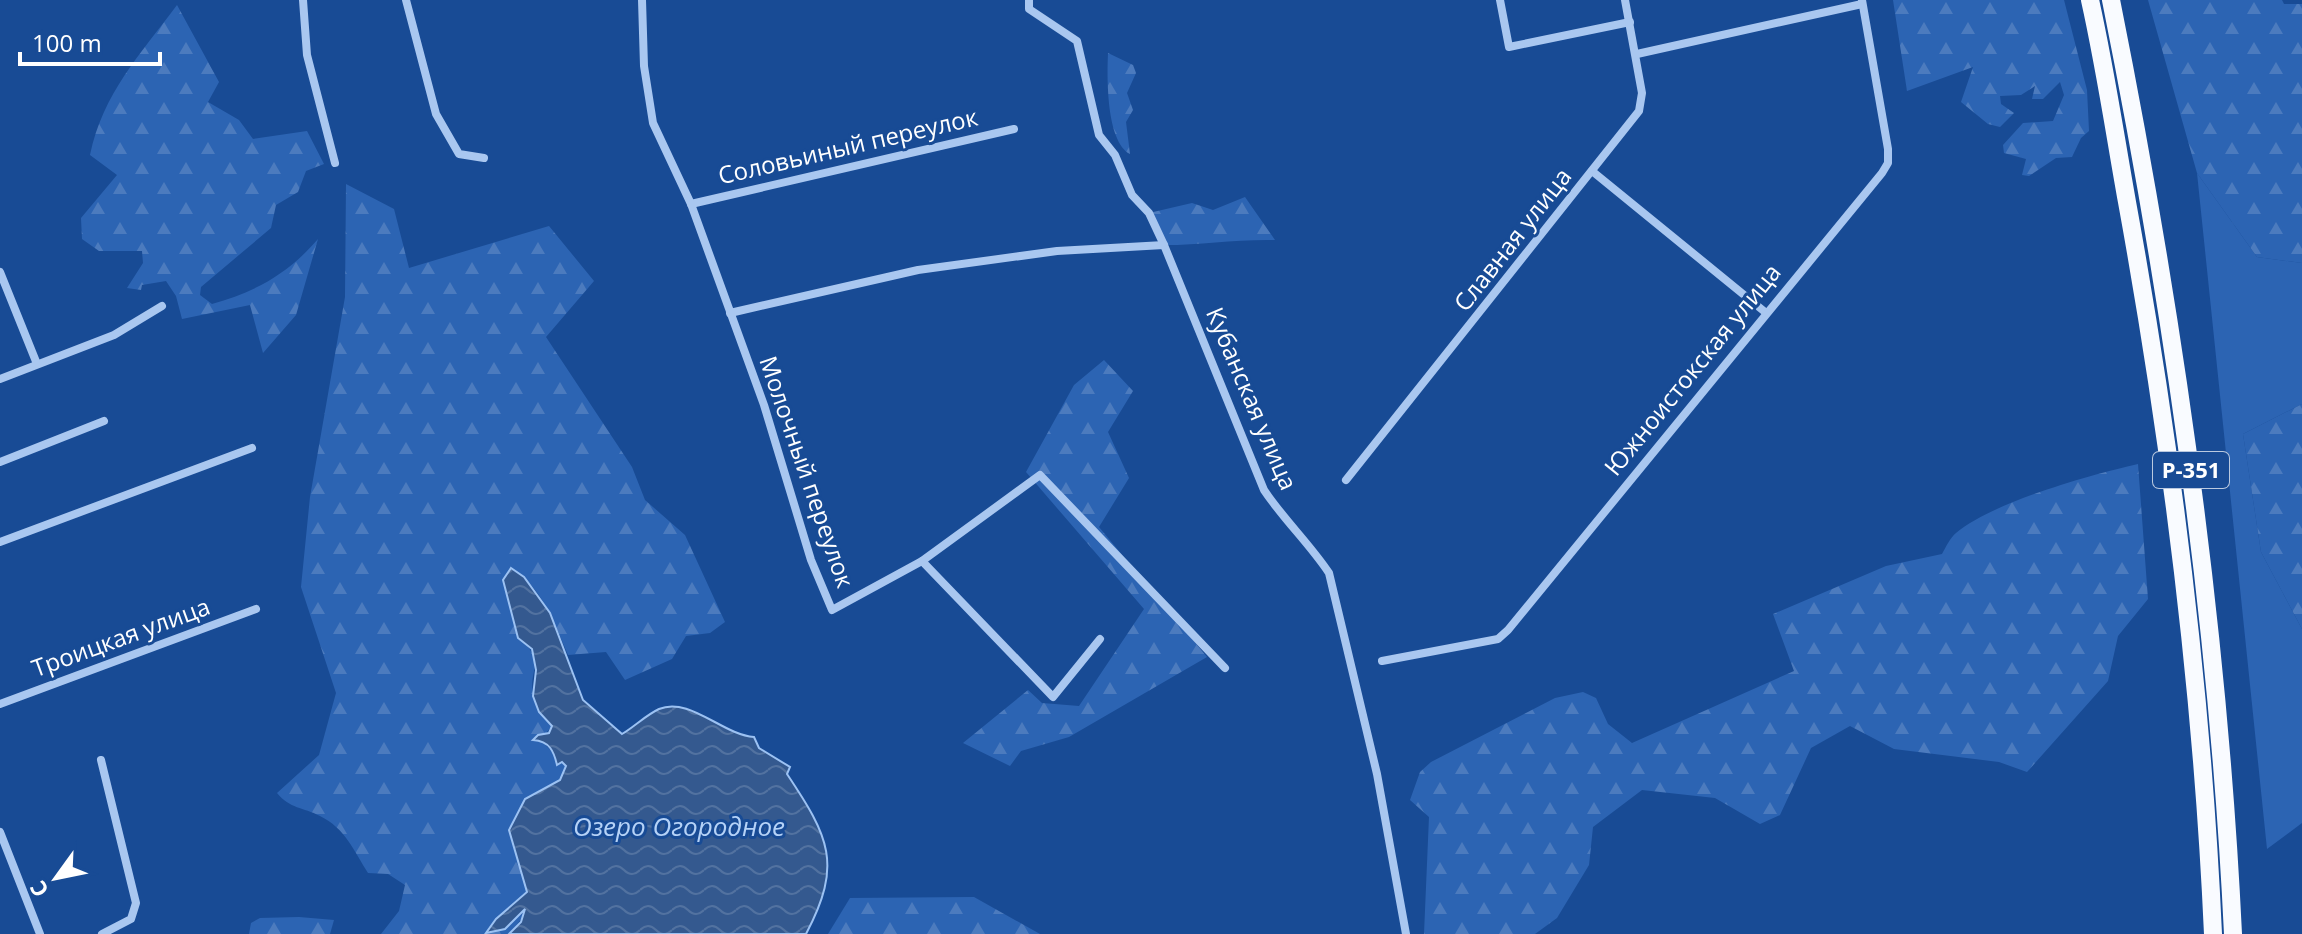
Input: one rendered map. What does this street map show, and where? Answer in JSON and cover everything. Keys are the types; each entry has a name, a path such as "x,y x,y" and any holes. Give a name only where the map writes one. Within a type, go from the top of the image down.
{"highway":[{"name":"Р-351","path":"2090,0 2138,261 2174,492 2196,697 2213,934"},
{"name":"Р-351","path":"2111,0 2161,259 2194,491 2218,714 2233,934"}],"street":[{"path":"303,0 307,55 335,163"},
{"path":"406,0 436,114 459,154 484,158"},
{"name":"Молочный переулок","path":"642,0 644,66 653,123 691,204 764,405 811,560 832,610 922,561"},
{"name":"Кубанская улица","path":"1029,0 1029,9 1077,41 1099,135 1115,155 1132,195 1149,213 1164,245 1264,490 1281,516 1310,545 1329,573 1377,774 1406,934"},
{"path":"1500,0 1509,47 1630,22"},
{"name":"Славная улица","path":"1346,480 1641,106 1637,54 1625,0"},
{"path":"1637,54 1862,2"},
{"name":"Южноистокская улица","path":"1382,661 1498,639 1508,630 1888,163 1862,2"},
{"name":"Соловьиный переулок","path":"691,204 1014,129"},
{"path":"1592,171 1765,312"},
{"path":"730,313 918,270 1057,251 1164,245"},
{"path":"0,272 37,364"},
{"path":"0,379 114,335 162,306"},
{"path":"0,462 104,421"},
{"path":"0,542 252,448"},
{"path":"1100,639 1053,697 922,561 1040,475 1225,668"},
{"name":"Троицкая улица","path":"0,704 256,609"},
{"path":"101,760 136,903 131,919 102,934"},
{"path":"0,832 40,934"}],"green space":[{"path":"1893,0 2064,0 2087,90 2089,131 2081,138 2072,157 2056,158 2029,176 2022,175 2026,159 2004,153 2003,145 2023,123 2053,121 2064,95 2060,82 2043,99 2032,99 2035,86 2021,95 2000,96 2001,104 2014,113 2000,127 1988,124 1961,102 1973,67 1907,91"},
{"path":"2148,0 2282,0 2284,4 2302,4 2302,263 2257,257 2197,173"},
{"path":"177,5 219,82 208,102 239,120 253,139 307,131 324,164 306,171 298,192 276,205 271,228 201,287 200,295 212,304 242,294 283,272 318,239 296,315 263,353 250,305 182,319 176,296 166,281 142,285 141,290 127,288 143,263 142,251 99,251 82,239 81,218 117,175 90,155 104,112 124,76"},
{"path":"1108,53 1133,65 1136,73 1127,93 1133,110 1126,122 1130,154 1122,147 1112,123"},
{"path":"2197,173 2257,257 2302,263 2302,404 2243,434 2261,552 2302,629 2302,823 2267,849"},
{"path":"346,184 394,209 409,268 549,226 594,281 546,337 632,467 645,500 685,535 725,622 710,633 686,636 672,659 625,680 606,652 568,655 539,595 510,568 518,637 535,661 534,697 552,726 540,740 557,756 558,765 562,762 566,766 560,780 526,799 509,830 527,892 496,919 504,929 512,919 528,911 509,934 381,934 399,911 405,885 388,874 368,873 336,827 320,816 287,802 277,793 319,755 336,693 301,587 310,497 345,297"},
{"path":"1245,197 1275,240 1164,245 1149,213 1192,203 1213,210"},
{"path":"1104,360 1133,391 1108,432 1129,478 1099,527 1207,657 1069,737 1021,751 1010,766 963,743 1028,690 1042,703 1079,706 1144,609 1026,472 1074,385"},
{"path":"2302,404 2302,629 2261,552 2243,434"},
{"path":"2138,464 2148,599 2118,636 2108,681 2027,772 1999,762 1894,749 1850,726 1811,748 1780,815 1760,824 1715,798 1642,790 1593,827 1589,865 1557,918 1535,934 1424,934 1429,817 1410,800 1420,772 1431,762 1555,698 1583,692 1596,698 1608,724 1632,743 1794,671 1773,614 1886,566 1942,554 1956,533 2017,500 2069,482"},
{"path":"974,897 1040,934 828,934 850,898"},
{"path":"260,918 334,920 330,934 249,934 251,923"}],"water":[{"name":"Озеро Огородное","path":"511,568 524,577 550,613 583,700 622,734 659,709 670,706 682,708 742,735 754,737 759,748 790,767 787,774 813,816 826,851 825,888 806,934 509,934 521,922 525,909 505,929 486,933 496,919 527,892 509,830 525,799 560,780 566,766 562,762 557,765 547,745 533,740 538,735 549,733 552,726 539,712 533,696 536,670 532,649 518,638 503,580"}]}
